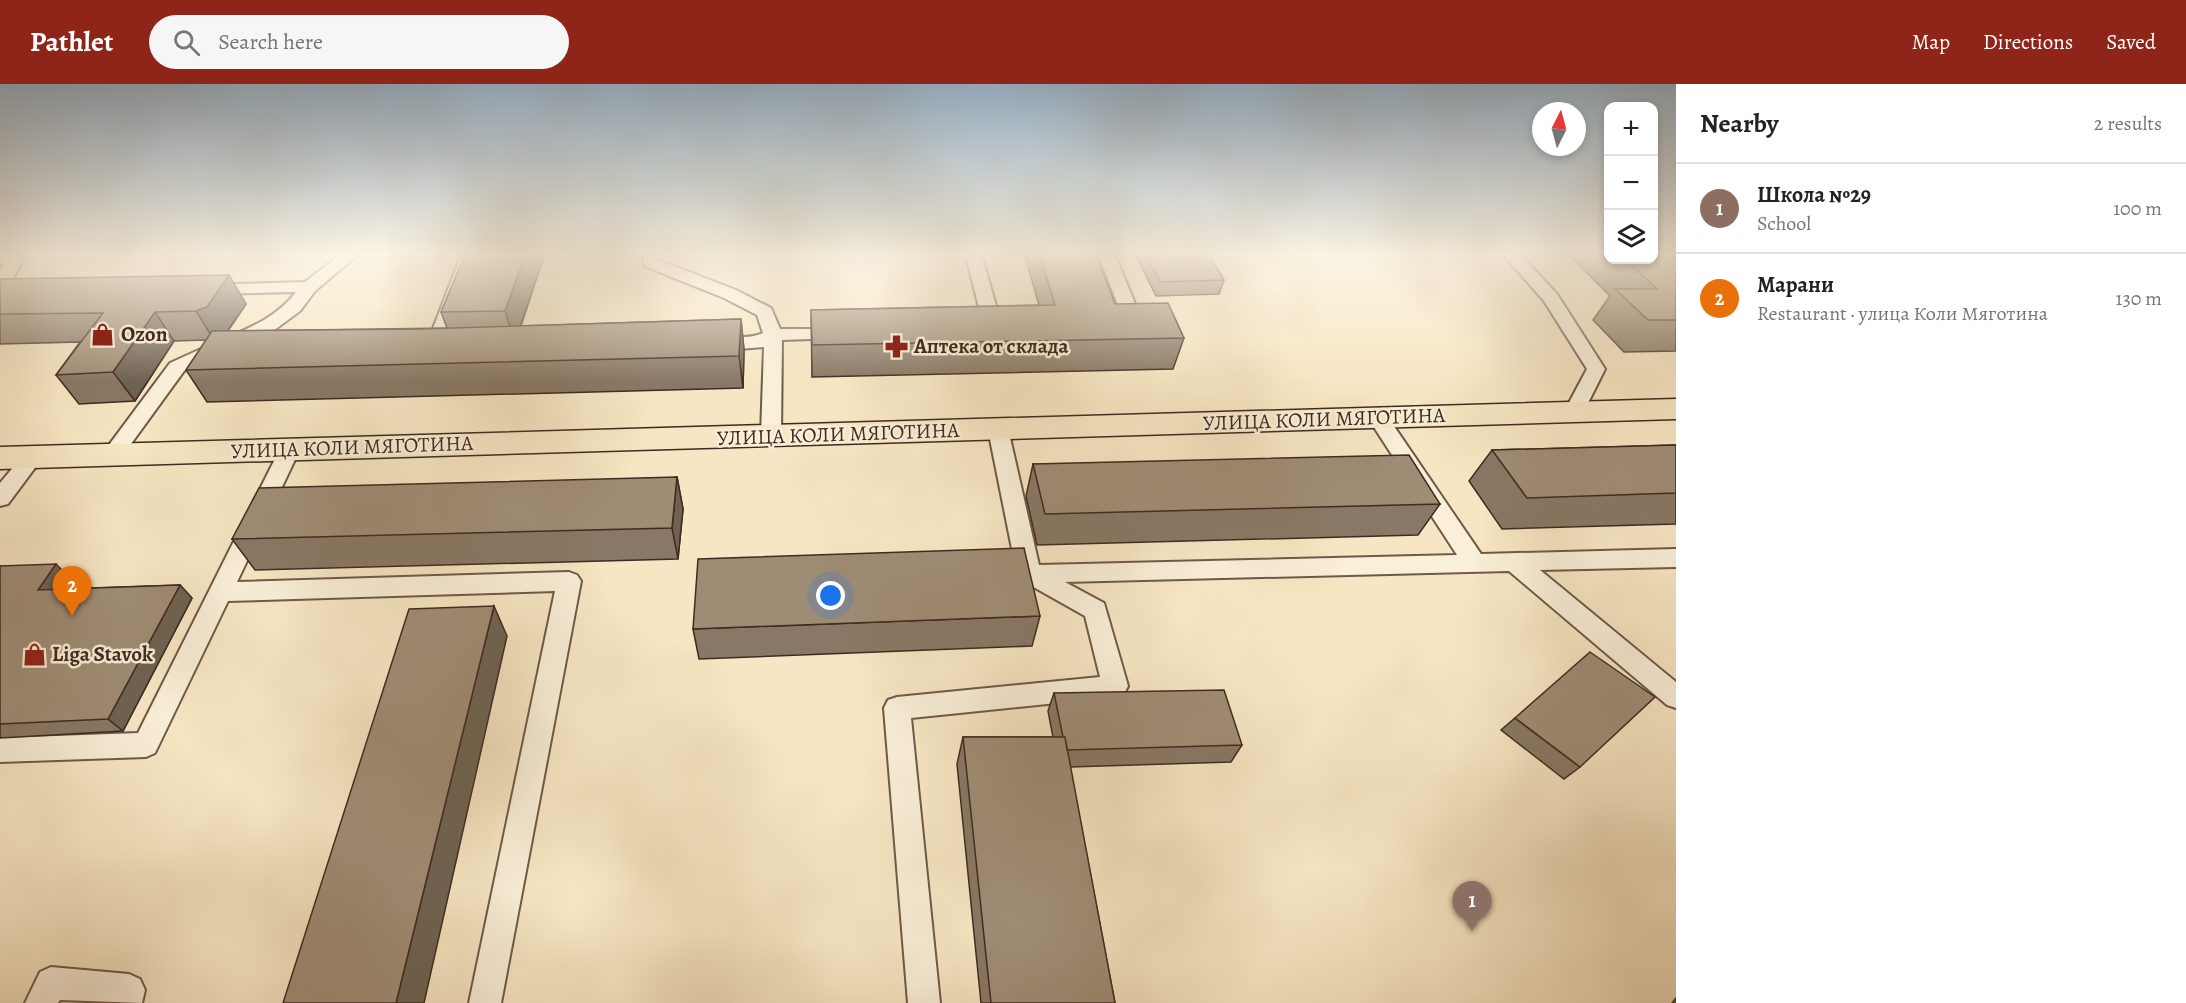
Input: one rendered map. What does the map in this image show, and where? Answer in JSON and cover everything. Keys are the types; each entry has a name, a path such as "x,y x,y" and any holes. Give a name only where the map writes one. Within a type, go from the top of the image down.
{"main road":[{"name":"УЛИЦА КОЛИ МЯГОТИНА","path":"0,458 1676,409"}],"lane":[{"path":"113,454 177,367 267,327 294,307 302,296"},
{"path":"433,352 454,296"},
{"path":"731,296 765,312 773,335 771,435"},
{"path":"970,328 993,327 985,296"},
{"path":"1123,296 1132,318"},
{"path":"1549,296 1596,369 1574,412"},
{"path":"696,345 756,344 773,335 854,332"},
{"path":"410,353 457,352"},
{"path":"202,354 249,354"},
{"path":"1378,418 1475,563"},
{"path":"924,1003 897,708 1115,686 1096,610 1018,560 998,429"},
{"path":"0,750 146,745 290,449"},
{"path":"0,498 33,457"},
{"path":"1018,560 1475,563 1676,558"},
{"path":"1514,561 1676,696"},
{"path":"221,592 569,581 485,1003"},
{"path":"41,1003 51,983 129,990 126,1003"}],"building":[{"path":"0,296 215,296 207,307 196,311 155,312 113,372 56,375 103,313 0,314"},
{"path":"448,296 510,296 505,311 441,312"},
{"path":"1052,296 1112,296 1115,304 1168,303 1184,338 812,345 811,310 1055,305"},
{"path":"1622,296 1676,296 1676,320 1648,320"},
{"path":"741,319 739,356 186,370 212,331 420,329"},
{"path":"1676,445 1676,493 1527,498 1492,450"},
{"path":"1409,455 1440,504 1045,514 1033,464"},
{"path":"677,477 672,528 232,539 259,488"},
{"path":"1024,548 1040,616 693,629 698,559"},
{"path":"56,564 38,590 180,585 108,719 0,724 0,566"},
{"path":"494,606 396,1003 283,1003 409,609"},
{"path":"1590,652 1655,697 1580,767 1515,718"},
{"path":"1224,690 1242,745 1067,750 1054,693"},
{"path":"963,737 1065,737 1115,1003 991,1003"}],"place":[{"name":"Ozon","path":"103,334"},
{"name":"Аптека от склада","path":"896,346"},
{"name":"Марани","path":"72,616"},
{"name":"Liga Stavok","path":"34,654"},
{"name":"Школа №29","path":"1472,931"}]}
